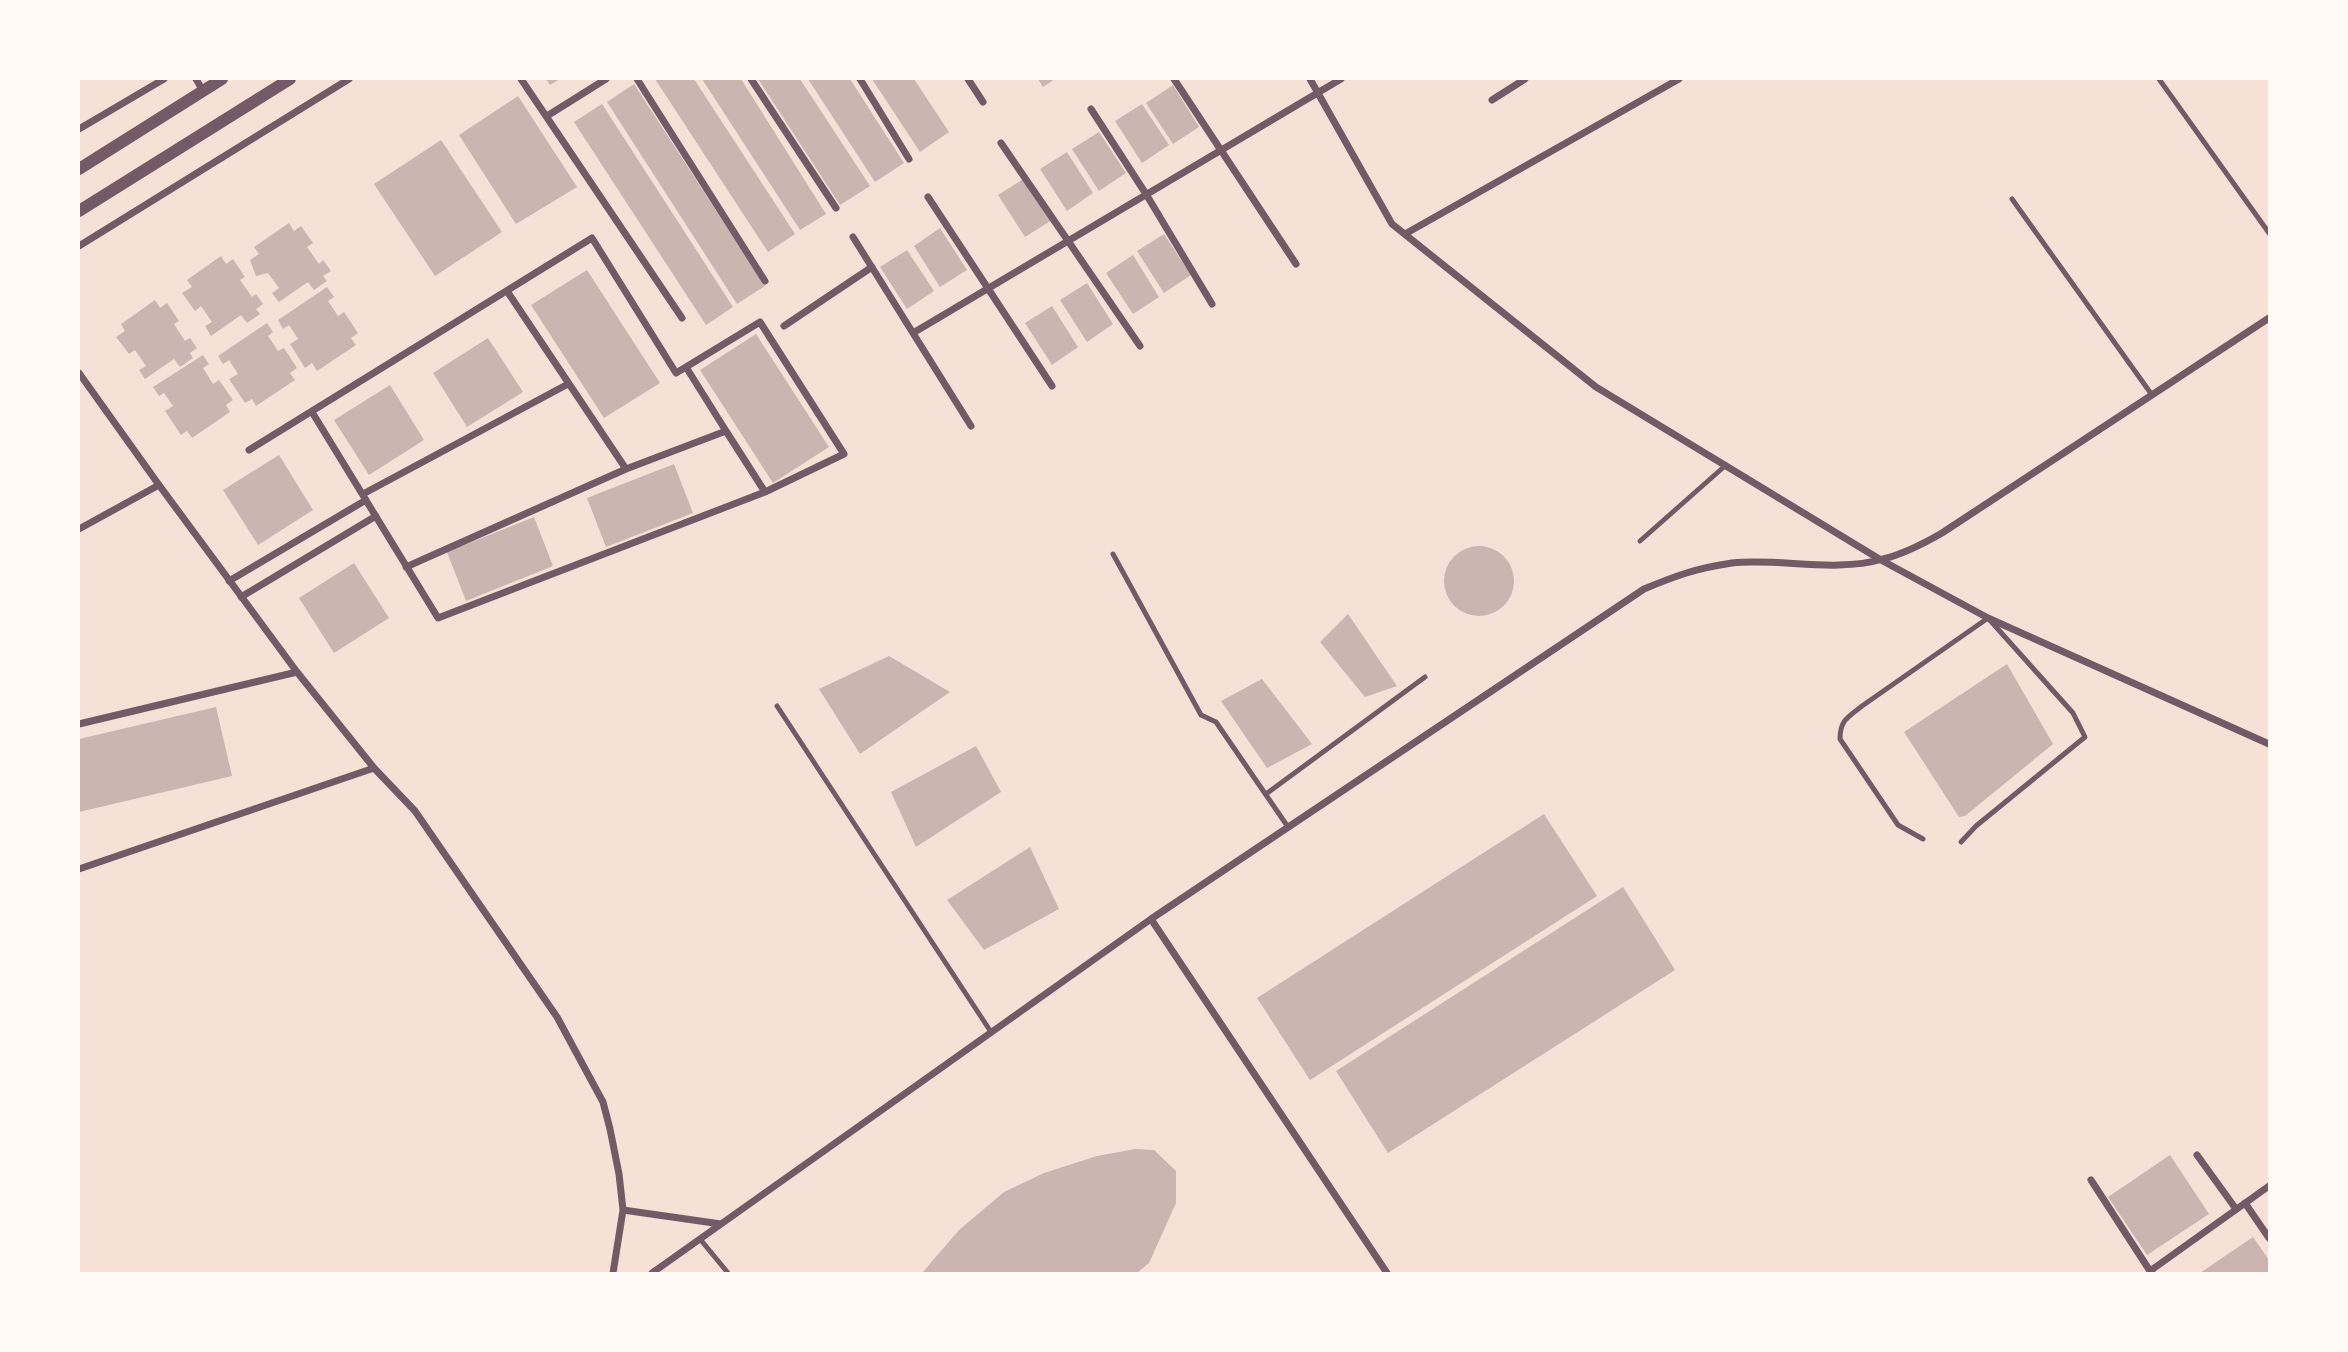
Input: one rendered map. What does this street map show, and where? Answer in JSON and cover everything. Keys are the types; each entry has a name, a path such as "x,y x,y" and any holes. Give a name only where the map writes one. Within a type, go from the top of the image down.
{"street":[{"path":"79,129 164,79"},
{"path":"196,79 203,90"},
{"path":"79,169 222,79"},
{"path":"79,211 289,79"},
{"path":"79,246 349,79"},
{"path":"521,79 682,318"},
{"path":"547,116 606,79"},
{"path":"637,79 765,281"},
{"path":"751,79 836,208"},
{"path":"860,79 909,159"},
{"path":"968,79 983,103"},
{"path":"1174,79 1296,264"},
{"path":"1310,79 1392,224 1596,387 1881,560 1988,618 2269,744"},
{"path":"913,333 1341,79"},
{"path":"1492,100 1525,79"},
{"path":"1405,234 1679,79"},
{"path":"1091,109 1212,303"},
{"path":"1001,143 1140,346"},
{"path":"928,197 1052,386"},
{"path":"853,237 971,426"},
{"path":"249,450 592,238 676,373 760,322 844,454 765,492 438,618 312,412"},
{"path":"784,326 872,267"},
{"path":"507,290 626,470"},
{"path":"652,1273 1151,919 1644,589 1690,570 1734,563 1853,564 1881,560 1914,549 2269,318"},
{"path":"686,367 765,492"},
{"path":"79,373 297,672 374,768 415,811 556,1017 603,1102 619,1174 623,1210 613,1273"},
{"path":"229,581 364,497 568,384"},
{"path":"406,566 626,470 726,431"},
{"path":"79,528 159,485"},
{"path":"241,597 376,516"},
{"path":"79,724 297,672"},
{"path":"79,869 374,768"},
{"path":"1151,919 1387,1273"},
{"path":"2197,1155 2236,1209"},
{"path":"2091,1180 2151,1272 2269,1186"},
{"path":"2245,1203 2269,1238"},
{"path":"623,1210 721,1224"}],"lane":[{"path":"2158,79 2269,233"},
{"path":"2012,199 2152,395"},
{"path":"1640,541 1726,465"},
{"path":"1112,554 1201,715 1216,722 1288,827"},
{"path":"1923,839 1898,825 1840,739 1840,726 1855,711 1988,618 2073,713 2085,737 1976,826 1961,842"},
{"path":"1266,794 1425,677"},
{"path":"777,706 991,1032"},
{"path":"700,1239 728,1273"}],"building":[{"path":"546,79 560,79 550,85"},
{"path":"655,79 694,79 795,234 768,252"},
{"path":"702,79 741,79 826,214 800,230"},
{"path":"758,79 800,79 870,186 840,205"},
{"path":"808,79 850,79 904,163 875,182"},
{"path":"872,79 914,79 949,132 920,152"},
{"path":"1038,79 1055,79 1043,87"},
{"path":"634,84 765,286 737,304 607,102"},
{"path":"1173,85 1199,127 1173,144 1146,103"},
{"path":"518,96 577,187 516,224 459,135"},
{"path":"602,104 733,307 706,325 574,122"},
{"path":"1142,104 1169,145 1142,163 1115,121"},
{"path":"1099,132 1126,173 1099,191 1072,149"},
{"path":"441,140 502,232 435,276 374,184"},
{"path":"1067,152 1093,193 1067,211 1040,169"},
{"path":"1025,178 1052,220 1025,237 998,195"},
{"path":"289,223 294,231 301,226 313,243 307,247 319,264 323,260 331,271 323,276 327,281 314,290 308,282 279,302 272,293 279,288 268,273 256,276 250,260 259,254 254,247"},
{"path":"940,228 967,270 940,287 914,246"},
{"path":"1164,234 1191,275 1164,293 1137,251"},
{"path":"907,250 934,291 907,309 880,267"},
{"path":"1133,255 1159,297 1133,314 1106,273"},
{"path":"221,256 226,264 233,259 245,277 240,280 252,297 256,294 263,304 256,309 260,314 247,323 241,315 211,336 205,326 212,322 201,306 195,311 182,293 192,287 187,280"},
{"path":"587,270 660,383 604,418 531,305"},
{"path":"1087,283 1113,324 1087,342 1060,300"},
{"path":"327,287 334,297 328,301 338,316 344,312 358,333 351,338 356,345 317,371 312,363 305,368 290,344 298,339 289,325 283,329 278,320"},
{"path":"155,300 160,308 167,303 179,321 174,324 185,341 190,338 197,348 190,353 193,358 180,367 174,359 145,379 139,370 146,366 135,350 129,354 116,337 125,331 121,324"},
{"path":"1052,306 1078,347 1052,365 1025,323"},
{"path":"267,323 273,332 268,336 278,351 284,348 297,368 290,373 295,380 256,406 252,399 245,403 229,379 238,374 229,360 223,364 218,356"},
{"path":"756,334 829,447 773,483 700,370"},
{"path":"488,338 523,392 467,427 433,373"},
{"path":"203,355 209,364 203,368 213,384 219,380 233,400 226,405 230,412 192,438 187,431 181,435 165,411 173,406 164,393 159,396 153,387"},
{"path":"390,385 424,440 369,475 334,420"},
{"path":"279,455 313,510 258,545 223,490"},
{"path":"674,464 693,513 606,547 587,498"},
{"path":"534,517 553,566 466,601 447,552"},
{"path":"1479,546 1504,556 1514,581 1504,606 1479,616 1454,606 1444,581 1454,556"},
{"path":"354,563 389,618 334,653 299,598"},
{"path":"1348,614 1397,686 1365,697 1320,642"},
{"path":"889,656 950,692 860,754 819,689"},
{"path":"2007,664 2053,744 1965,816 1959,817 1904,732"},
{"path":"1262,679 1312,744 1267,768 1221,701"},
{"path":"216,707 232,776 79,812 79,739"},
{"path":"976,746 1001,792 916,847 891,792"},
{"path":"1544,814 1597,896 1310,1080 1257,998"},
{"path":"1030,847 1059,909 984,950 947,900"},
{"path":"1623,887 1675,970 1388,1153 1336,1071"},
{"path":"1135,1149 1154,1150 1176,1171 1176,1203 1149,1263 1137,1273 922,1273 959,1230 1004,1192 1044,1173 1097,1156"},
{"path":"2170,1155 2209,1214 2147,1255 2108,1197"},
{"path":"2253,1237 2269,1260 2269,1273 2200,1273"}]}
